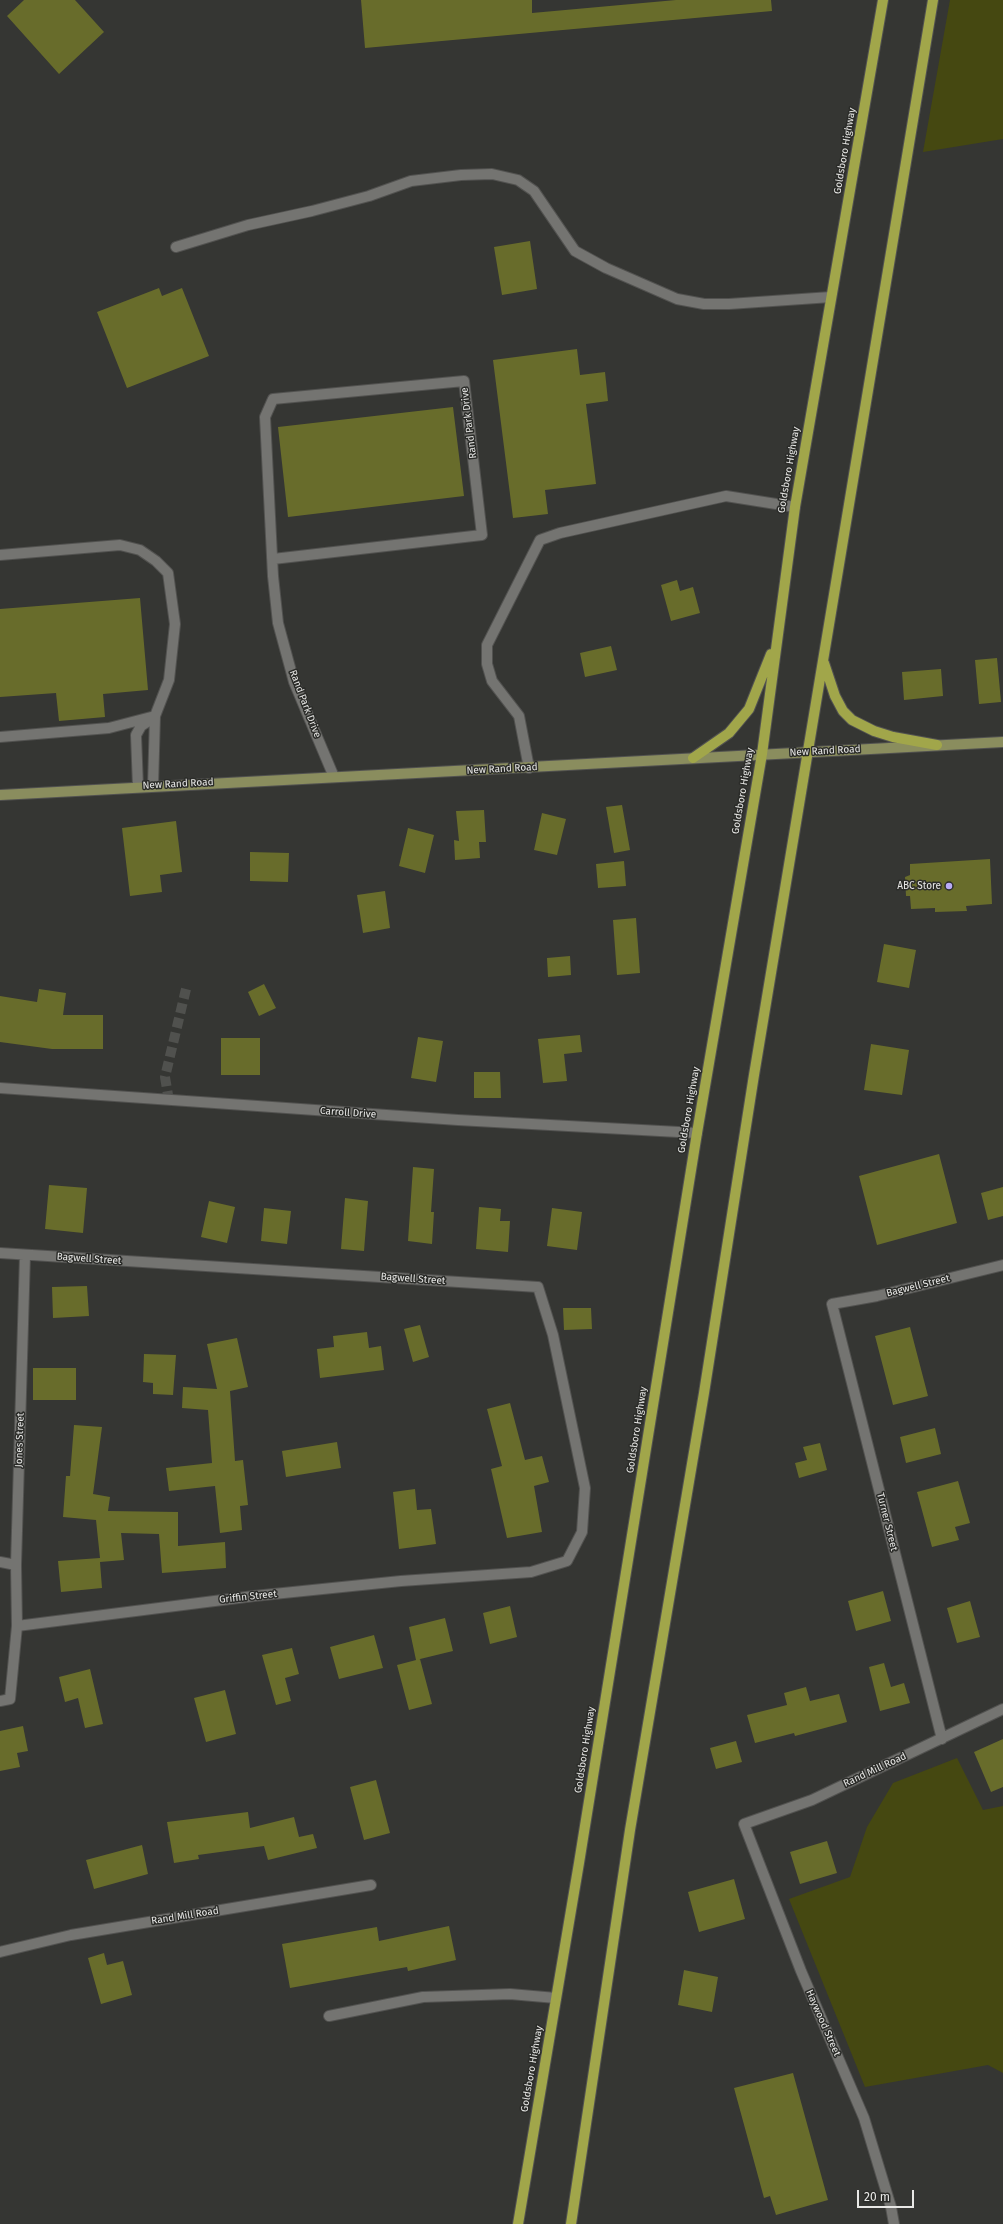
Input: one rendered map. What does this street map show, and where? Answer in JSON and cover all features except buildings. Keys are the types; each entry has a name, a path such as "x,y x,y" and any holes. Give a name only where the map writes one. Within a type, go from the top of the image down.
{"main road":[{"name":"Goldsboro Highway","path":"518,2224 696,1133 762,754 795,507 883,0"},
{"path":"571,2224 630,1830 704,1393 822,660 933,0"},
{"path":"693,758 729,733 749,709 778,637"},
{"path":"822,660 835,696 843,711 852,720 874,731 893,737 937,745"}],"street":[{"path":"176,247 248,225 312,211 369,196 411,181 461,175 492,174 518,180 534,191 575,251 606,268 677,299 704,304 729,304 831,296"},
{"name":"Rand Park Drive","path":"272,559 482,535 464,381 273,399 265,417 272,559 278,624 294,682 334,777"},
{"path":"529,768 519,716 492,681 487,664 487,645 540,540 560,533 726,496 795,507"},
{"path":"0,555 120,545 140,550 156,561 168,573 175,624 168,680 155,716 153,786"},
{"path":"0,737 109,728 155,716"},
{"path":"138,787 136,735 141,726 155,716"},
{"name":"New Rand Road","path":"0,795 1003,742"},
{"name":"Carroll Drive","path":"0,1088 427,1118 696,1133"},
{"name":"Bagwell Street","path":"0,1252 25,1255 538,1287 553,1335 585,1488 582,1532 567,1561 562,1562"},
{"name":"Jones Street","path":"17,1626 16,1565 25,1255"},
{"name":"Bagwell Street","path":"832,1304 878,1296 1003,1265"},
{"name":"Turner Street","path":"832,1304 942,1739"},
{"path":"0,1562 16,1565"},
{"name":"Griffin Street","path":"17,1626 254,1596 401,1581 531,1572 562,1562"},
{"path":"0,1701 10,1699 17,1626"},
{"name":"Rand Mill Road","path":"744,1824 812,1800 1003,1709"},
{"name":"Haywood Street","path":"744,1824 800,1971 864,2118 891,2207 894,2224"},
{"name":"Rand Mill Road","path":"0,1952 71,1935 371,1885"},
{"path":"329,2016 423,1997 510,1994 556,1998"}],"shaded area":[{"path":"950,0 1003,0 1003,139 923,152"},
{"path":"957,1758 983,1810 1003,1806 1003,2073 988,2065 865,2087 789,1899 850,1877 867,1827 893,1783"}],"tunnel":[{"path":"169,1101 165,1077 186,989"}],"place":[{"name":"ABC Store","path":"949,886"}]}
